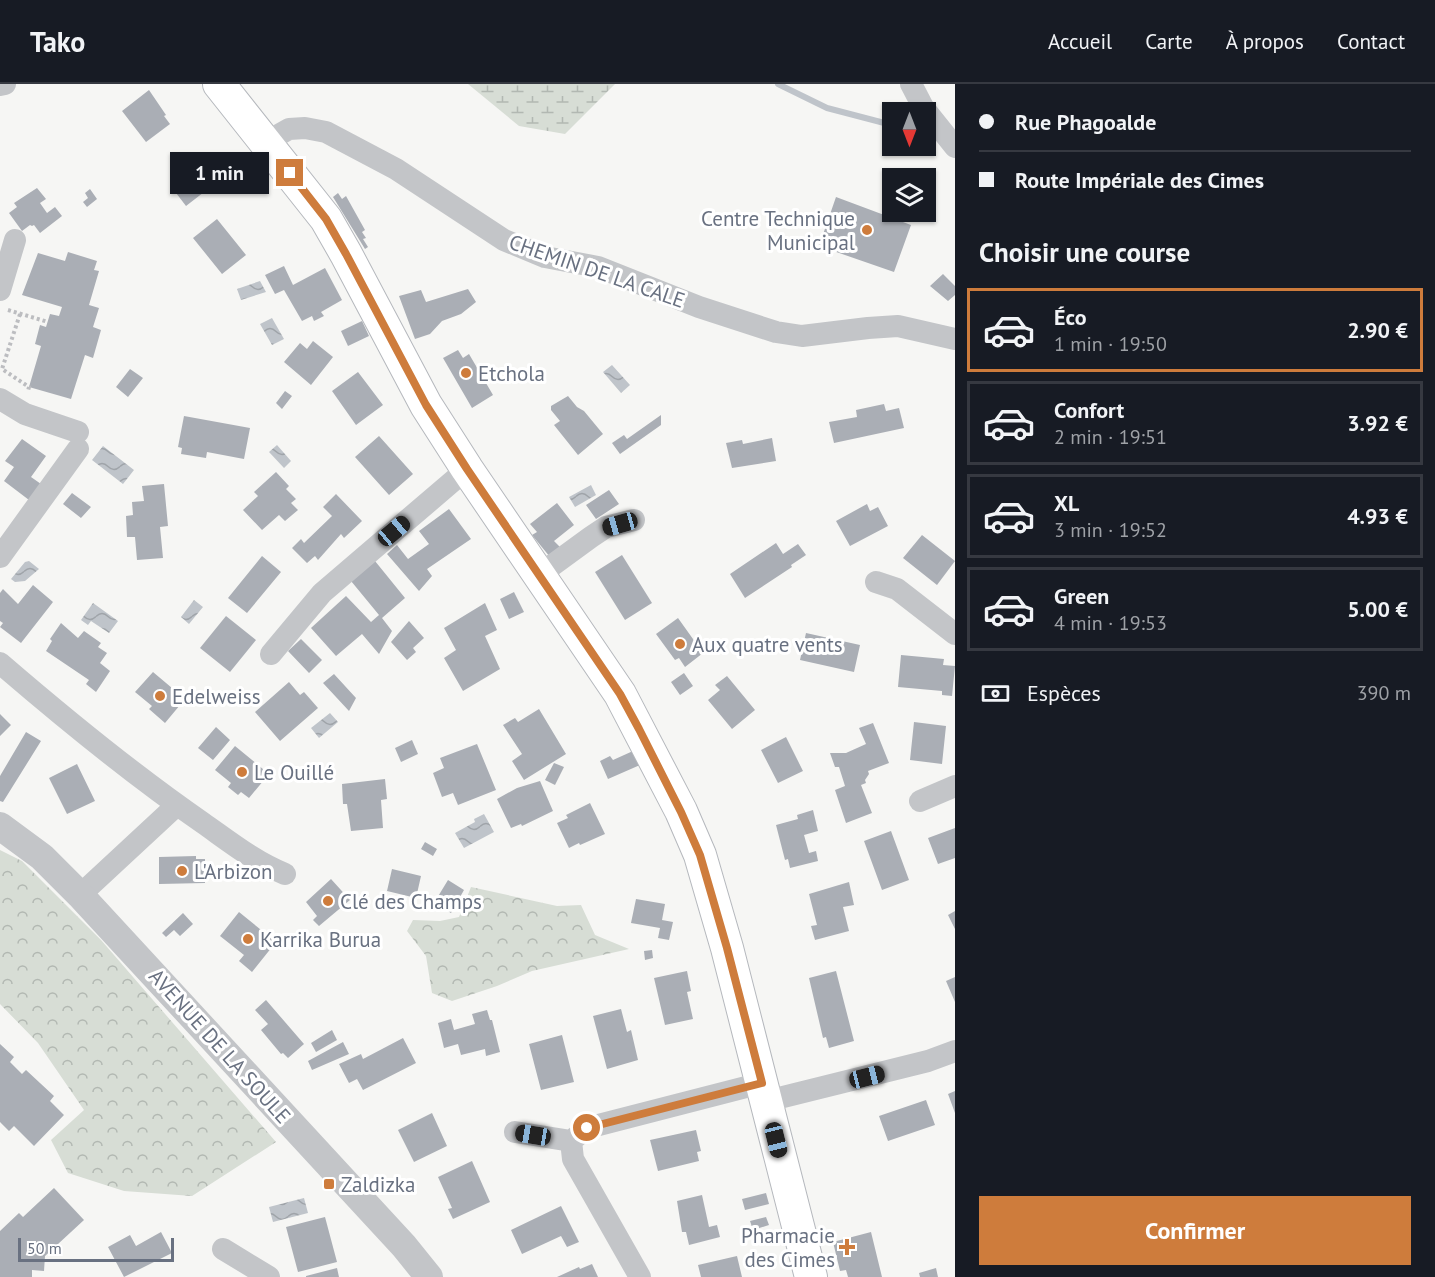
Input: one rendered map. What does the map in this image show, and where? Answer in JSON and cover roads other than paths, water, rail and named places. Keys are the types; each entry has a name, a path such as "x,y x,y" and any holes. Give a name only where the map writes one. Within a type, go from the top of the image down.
{"main road":[{"path":"219,84 326,219 421,396 467,469 620,694 681,812 700,855 727,948 812,1277"}],"street":[{"path":"0,86 5,84"},
{"path":"911,84 923,107 955,147"},
{"name":"CHEMIN DE LA CALE","path":"266,142 289,129 305,128 326,132 396,170 504,240 545,257 598,267 699,307 776,332 802,336 898,326 955,339"},
{"path":"2,299 15,240"},
{"path":"0,557 78,441 9,404"},
{"path":"271,654 322,593 467,469"},
{"path":"538,575 606,527 634,520"},
{"path":"876,582 897,589 955,634"},
{"path":"0,663 60,715 177,805 264,865 285,874"},
{"path":"920,801 955,786"},
{"path":"81,895 177,805"},
{"name":"AVENUE DE LA SOULE","path":"0,826 42,857 81,895 404,1246 429,1277"},
{"path":"514,1132 571,1141 587,1128 928,1061 955,1051"},
{"path":"571,1141 573,1159 640,1277"},
{"path":"223,1249 269,1277"}],"water":[{"path":"260,281 266,292 241,300 237,289"},
{"path":"272,318 284,339 272,345 260,324"},
{"path":"612,365 630,385 621,393 603,372"},
{"path":"277,445 291,461 284,468 269,452"},
{"path":"103,446 134,470 123,484 92,460"},
{"path":"591,485 596,495 575,507 569,497"},
{"path":"29,561 39,569 25,581 15,582 11,579 25,562"},
{"path":"194,600 203,607 189,624 181,617"},
{"path":"93,603 118,621 109,633 91,621 88,625 81,620"},
{"path":"330,713 338,722 319,738 311,728"},
{"path":"484,814 494,832 464,848 455,833"},
{"path":"304,1198 308,1213 273,1222 269,1207"}],"waterway":[{"path":"778,84 827,108 882,122"}],"place":[{"name":"Centre Technique Municipal","path":"867,230"},
{"name":"Etchola","path":"466,373"},
{"name":"Aux quatre vents","path":"680,644"},
{"name":"Edelweiss","path":"160,696"},
{"name":"Le Ouillé","path":"242,772"},
{"name":"L'Arbizon","path":"182,871"},
{"name":"Clé des Champs","path":"328,901"},
{"name":"Karrika Burua","path":"248,939"},
{"name":"Zaldizka","path":"329,1184"},
{"name":"Pharmacie des Cimes","path":"847,1247"}]}
